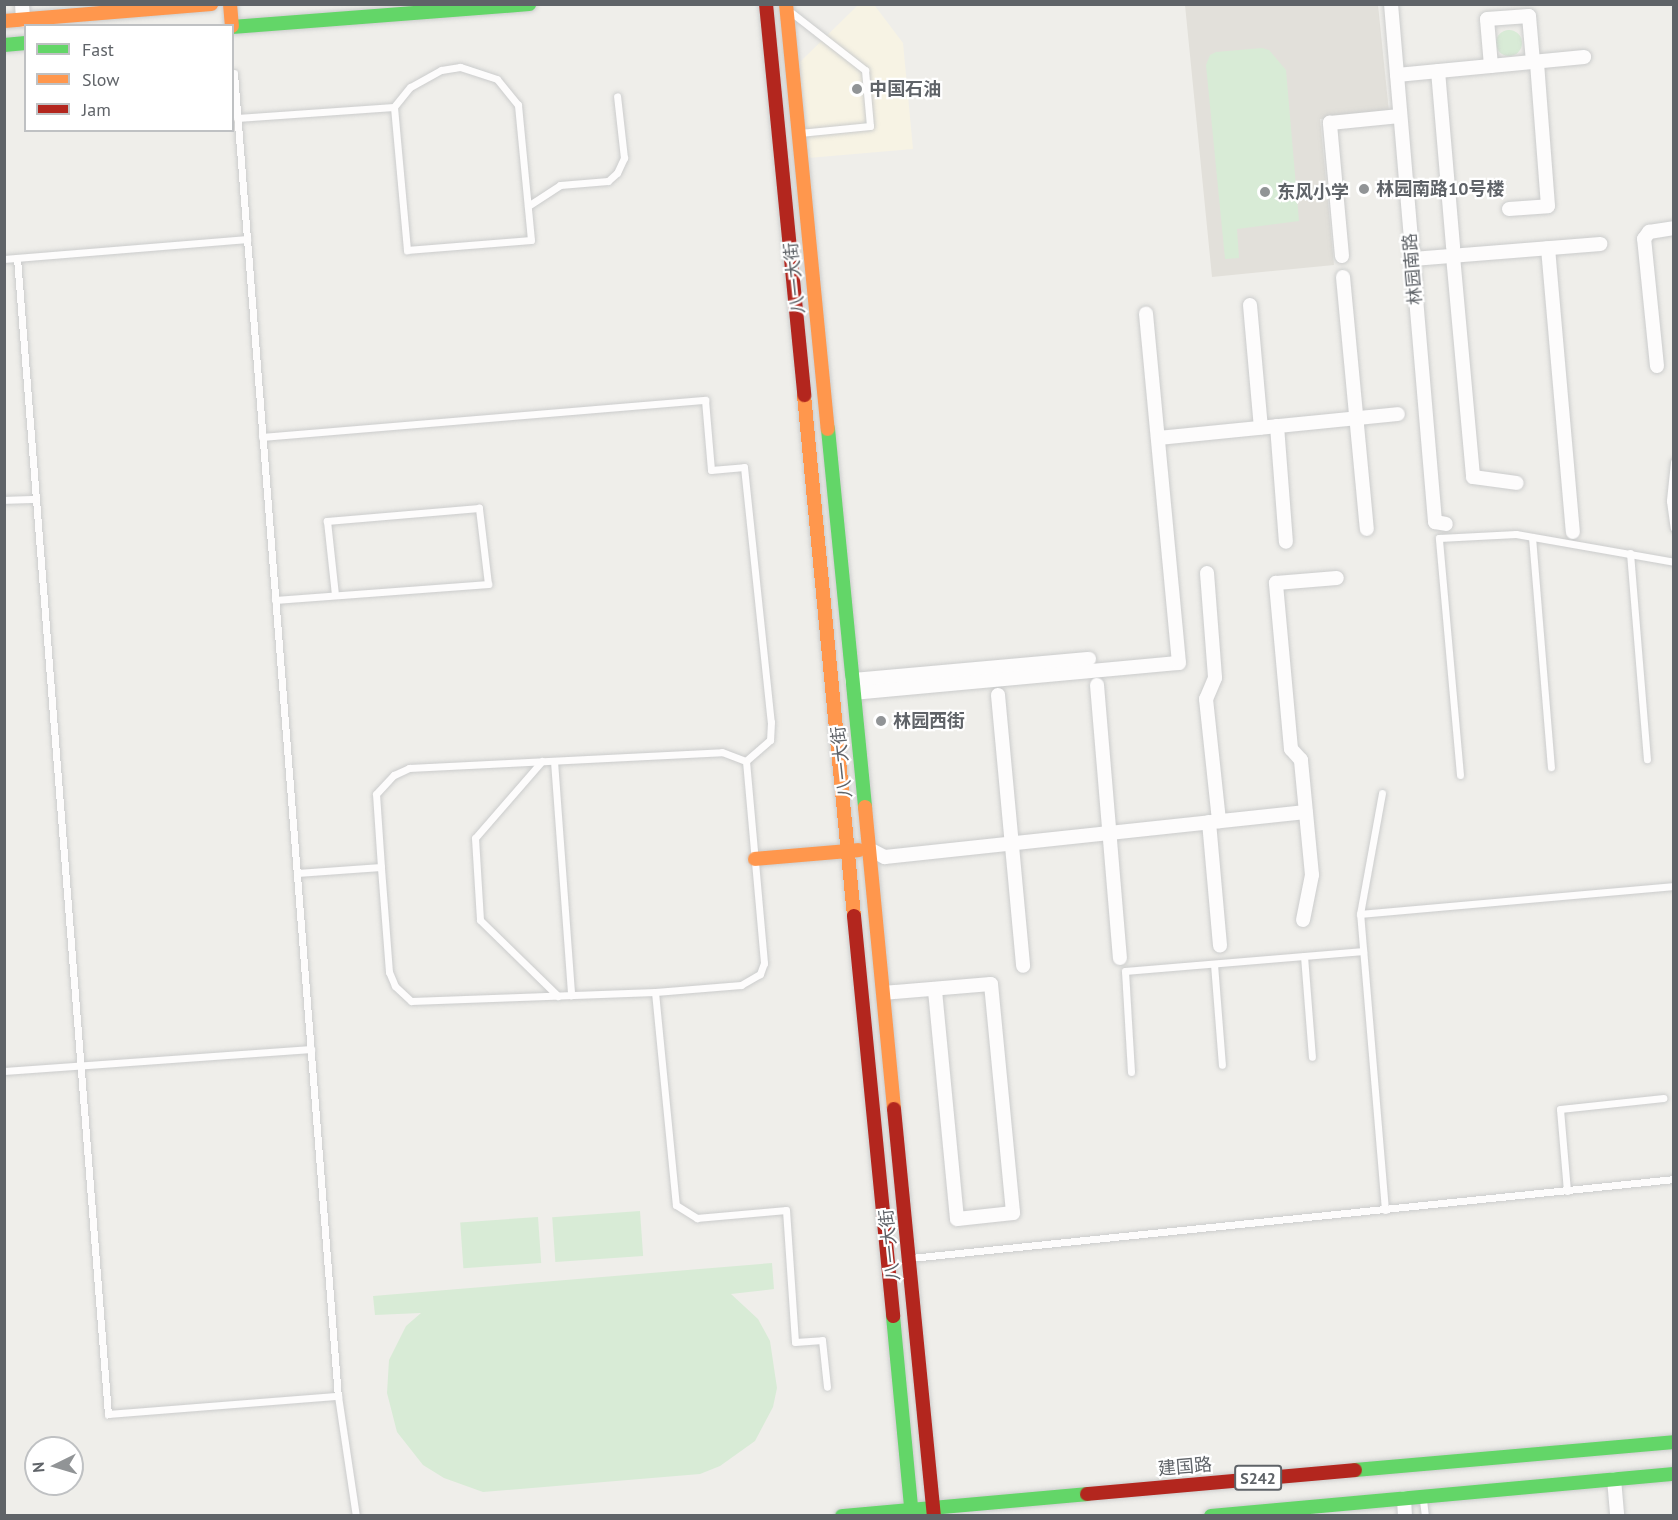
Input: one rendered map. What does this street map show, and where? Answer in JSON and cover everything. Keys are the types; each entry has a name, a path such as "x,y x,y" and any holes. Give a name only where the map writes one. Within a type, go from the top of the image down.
{"main road":[{"path":"4,21 115,8 211,4"},
{"path":"230,4 232,24"},
{"path":"234,26 529,4"},
{"name":"八一大街","path":"766,7 912,1513"},
{"name":"八一大街","path":"787,7 934,1512"},
{"path":"4,45 24,43"},
{"path":"754,859 869,849"},
{"name":"建国路","path":"1211,1515 1249,1514 1332,1494 1674,1442"},
{"name":"建国路","path":"842,1515 1332,1494 1404,1498 1674,1474"}],"street":[{"path":"22,4 24,20"},
{"name":"林园南路","path":"1391,4 1435,522 1446,524"},
{"path":"1491,66 1487,19 1529,16 1548,206 1509,209"},
{"path":"1397,75 1584,57"},
{"path":"1438,71 1473,477 1517,483"},
{"path":"1342,256 1330,123 1400,116"},
{"path":"1658,366 1644,239 1649,232 1674,228"},
{"path":"1413,259 1453,251 1600,244"},
{"path":"1548,248 1573,532"},
{"path":"1343,277 1366,529"},
{"path":"1250,305 1261,428"},
{"path":"853,687 1179,663 1146,314"},
{"path":"1158,438 1398,414"},
{"path":"1277,426 1286,542"},
{"path":"1207,573 1215,678 1206,699 1220,946"},
{"path":"1303,920 1312,875 1301,760 1291,749 1276,583 1337,578"},
{"path":"853,687 1089,659"},
{"path":"1096,685 1120,958"},
{"path":"998,695 1023,966"},
{"path":"869,849 885,857 1306,812"},
{"path":"883,993 991,984 1014,1213 957,1219 935,989"},
{"path":"1614,1479 1617,1515"},
{"path":"1404,1498 1405,1515"}],"lane":[{"path":"766,7 787,7 865,70 870,126 779,135"},
{"path":"460,67 497,79 518,105 531,240 407,250 394,107 410,87 441,70 460,67"},
{"path":"234,73 338,1396 356,1515"},
{"path":"528,206 560,185 608,181 617,172 624,158 617,96"},
{"path":"237,118 394,107"},
{"path":"4,259 247,238"},
{"path":"17,258 108,1414 338,1396"},
{"path":"262,437 705,400 711,470 744,467 771,722 770,740 746,761"},
{"path":"1674,462 1670,501 1674,528"},
{"path":"4,500 36,500"},
{"path":"275,600 488,584 479,508 327,521 334,595"},
{"path":"1460,775 1439,538 1490,534 1532,537 1674,562"},
{"path":"1532,537 1551,767"},
{"path":"1630,553 1647,759"},
{"path":"722,752 746,761 764,963 760,974 741,985 655,992 411,1001 402,994 389,972 376,794 394,775 409,768 722,752"},
{"path":"542,761 475,838 480,920 558,996"},
{"path":"554,761 571,995"},
{"path":"1382,793 1360,914 1385,1210"},
{"path":"297,873 381,867"},
{"path":"1360,914 1674,886"},
{"path":"1131,1072 1125,971 1363,951"},
{"path":"1305,956 1312,1057"},
{"path":"1214,963 1222,1065"},
{"path":"655,992 676,1205 697,1218 786,1210 795,1342 822,1340 826,1387"},
{"path":"4,1071 311,1049"},
{"path":"1567,1191 1560,1109 1663,1098"},
{"path":"887,1260 1674,1179"},
{"path":"1423,1496 1425,1515"}],"shaded area":[{"name":"东风小学","path":"1185,5 1378,5 1389,112 1320,119 1334,265 1212,277"},
{"path":"857,6 875,6 903,43 913,149 808,158 800,62"}],"green space":[{"path":"1509,30 1518,34 1522,43 1518,52 1509,56 1500,52 1496,43 1500,34"},
{"path":"1262,48 1269,50 1286,70 1299,221 1237,229 1239,258 1225,259 1206,65 1210,55 1216,52"},
{"path":"640,1211 643,1256 555,1262 552,1217"},
{"path":"538,1217 541,1263 463,1268 460,1222"},
{"path":"772,1263 774,1289 731,1294 758,1319 770,1341 777,1388 773,1407 755,1441 720,1466 700,1474 483,1492 444,1478 423,1465 397,1432 387,1393 389,1360 406,1326 421,1313 375,1315 373,1296"}],"traffic: fast":[{"path":"234,27 529,4"},
{"path":"4,45 24,43"},
{"path":"828,429 865,807"},
{"path":"893,1316 912,1516"},
{"path":"1355,1470 1674,1442"},
{"path":"1211,1516 1674,1474"},
{"path":"842,1516 1087,1494"}],"traffic: slow":[{"path":"4,21 211,4"},
{"path":"230,4 232,24"},
{"path":"786,4 828,429"},
{"path":"804,395 854,916"},
{"path":"865,807 894,1109"},
{"path":"755,859 859,850"}],"traffic: jam":[{"path":"766,4 804,395"},
{"path":"854,916 893,1316"},
{"path":"894,1109 934,1516"},
{"path":"1087,1494 1355,1470"}],"place":[{"name":"中国石油","path":"857,89"},
{"name":"林园南路10号楼","path":"1364,189"},
{"name":"东风小学","path":"1265,192"},
{"name":"林园西街","path":"881,721"}]}
